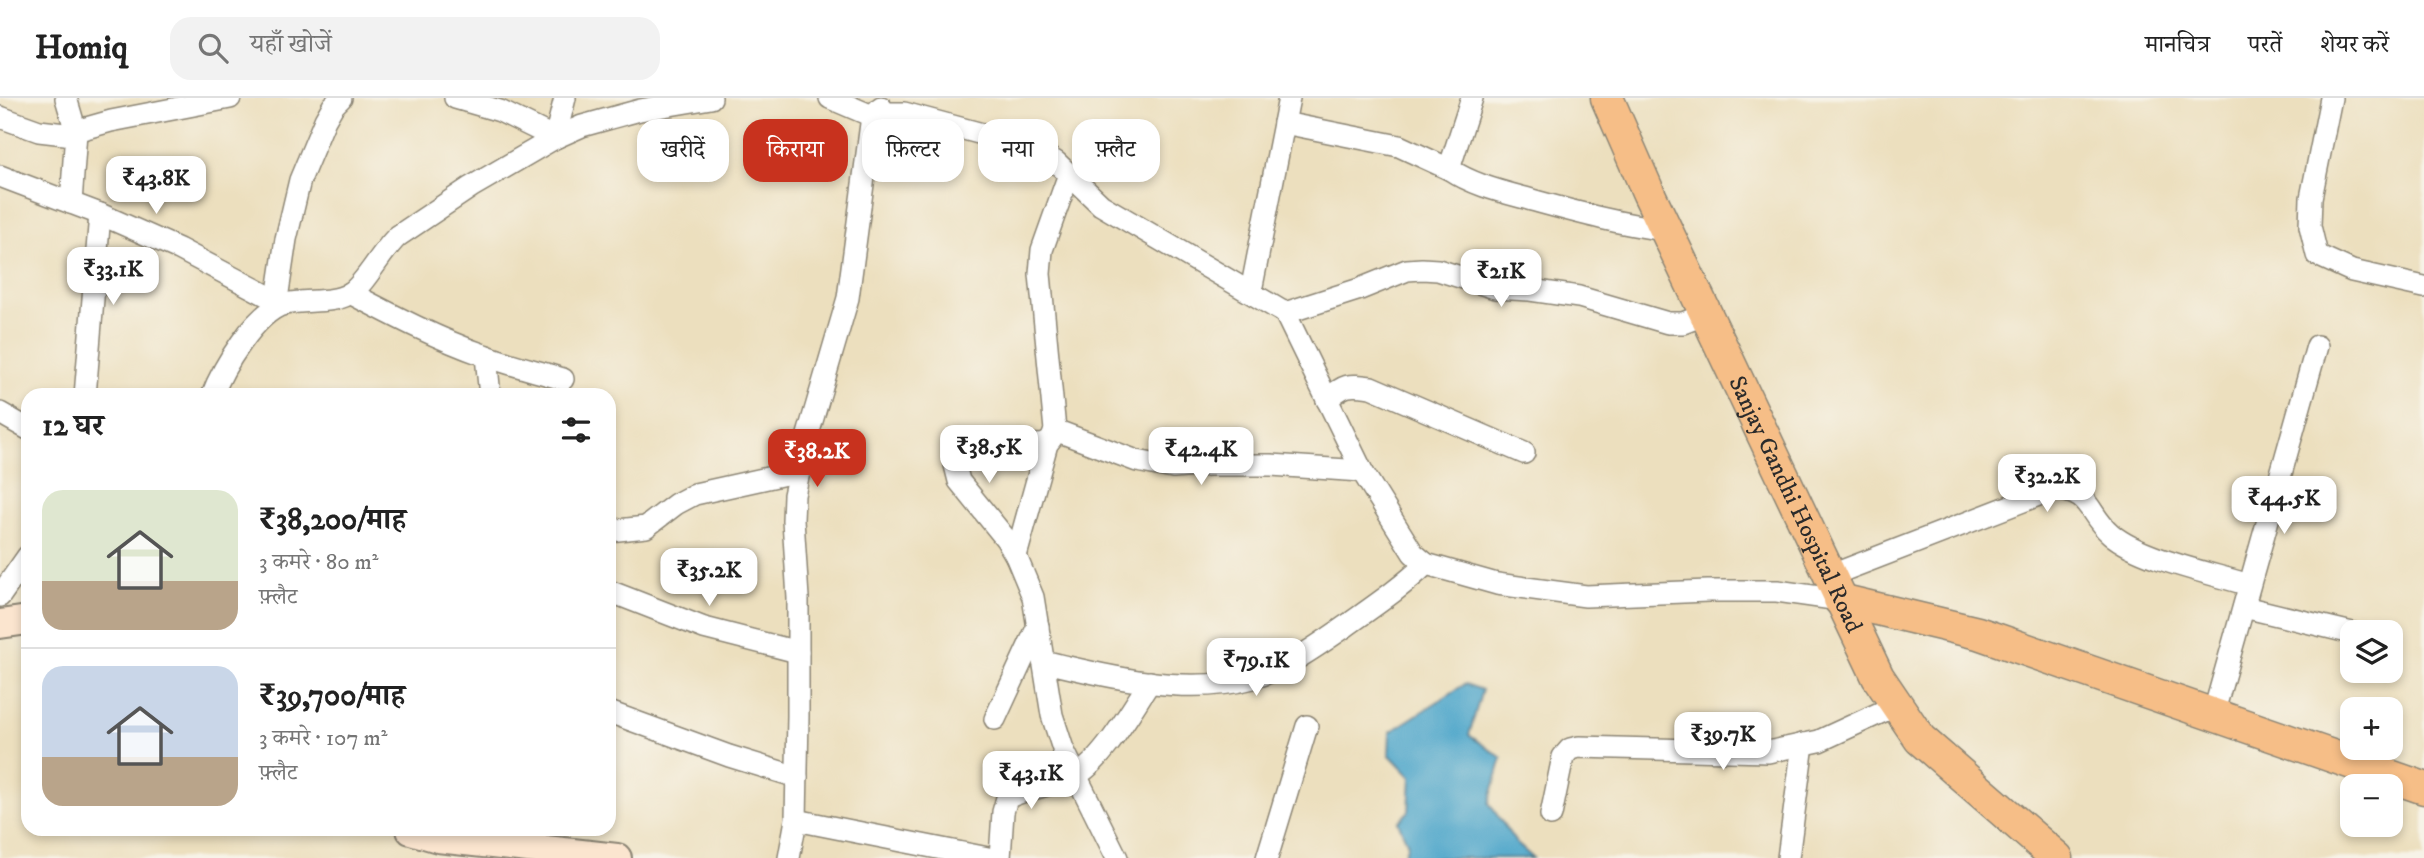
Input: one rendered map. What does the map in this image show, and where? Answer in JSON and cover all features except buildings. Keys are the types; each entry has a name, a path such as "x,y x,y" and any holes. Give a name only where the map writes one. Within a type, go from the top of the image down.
{"main road":[{"name":"Sanjay Gandhi Hospital Road","path":"1607,98 1666,230 1878,677 1920,739 2057,858"},
{"path":"1834,588 1978,633 2424,788"},
{"path":"0,624 21,621"},
{"path":"420,836 437,848 617,858"}],"street":[{"path":"66,98 76,132 71,203"},
{"path":"0,117 39,131 57,134 230,98"},
{"path":"216,388 228,363 262,317 280,302 286,239 300,180 325,120 341,98"},
{"path":"455,98 500,111 555,138"},
{"path":"555,138 565,98"},
{"path":"0,176 100,214 179,249 280,302 339,297 351,293 359,285 388,245 398,236 471,187 555,138 582,126 640,110 711,98"},
{"path":"830,98 872,116 904,113 1031,148 1056,162 1101,205 1285,313 1362,471 1413,553 1426,564 1497,583 1586,596 1834,588 2054,489 2068,490 2080,495 2109,533 2129,547 2249,585"},
{"path":"789,858 796,820 798,598 793,520 799,471 848,298 872,116 890,98"},
{"path":"1251,291 1289,98"},
{"path":"1449,169 1472,98"},
{"path":"2331,98 2311,198 2310,226 2317,255 2352,271 2424,287"},
{"path":"1284,123 1399,146 1449,169 1469,182 1620,224 1666,230"},
{"path":"1016,555 1051,437 1040,274 1042,250 1069,174"},
{"path":"86,388 100,214"},
{"path":"1285,313 1360,289 1407,270 1422,269 1438,270 1495,288 1579,297 1668,323 1683,323 1706,314"},
{"path":"351,293 417,327 486,356 563,379"},
{"path":"2213,715 2317,346"},
{"path":"486,356 489,388"},
{"path":"1327,400 1340,387 1371,387 1524,453"},
{"path":"0,413 21,425"},
{"path":"1117,858 1063,749 1052,715 1034,597 1016,555 959,481 954,465 959,452 968,444 982,441 1051,437 1173,468 1271,465 1362,471"},
{"path":"616,530 646,527 676,504 695,494 799,471"},
{"path":"1043,661 1113,679 1150,682 1228,683 1254,677 1279,668 1319,645 1403,586 1426,564"},
{"path":"0,596 21,566"},
{"path":"616,594 704,628 798,652"},
{"path":"2244,607 2340,631"},
{"path":"995,719 1038,626"},
{"path":"1000,858 1004,803 1007,798 1075,775 1102,753 1150,682"},
{"path":"1551,815 1563,757 1570,749 1579,747 1768,752 1819,741 1897,705"},
{"path":"616,721 797,777"},
{"path":"1266,858 1307,726"},
{"path":"1788,858 1803,744"},
{"path":"796,820 938,853 988,858"}],"water":[{"path":"1465,684 1482,690 1469,735 1502,758 1489,803 1516,843 1533,858 1403,858 1408,844 1398,822 1409,811 1411,777 1389,754 1390,732"}]}
